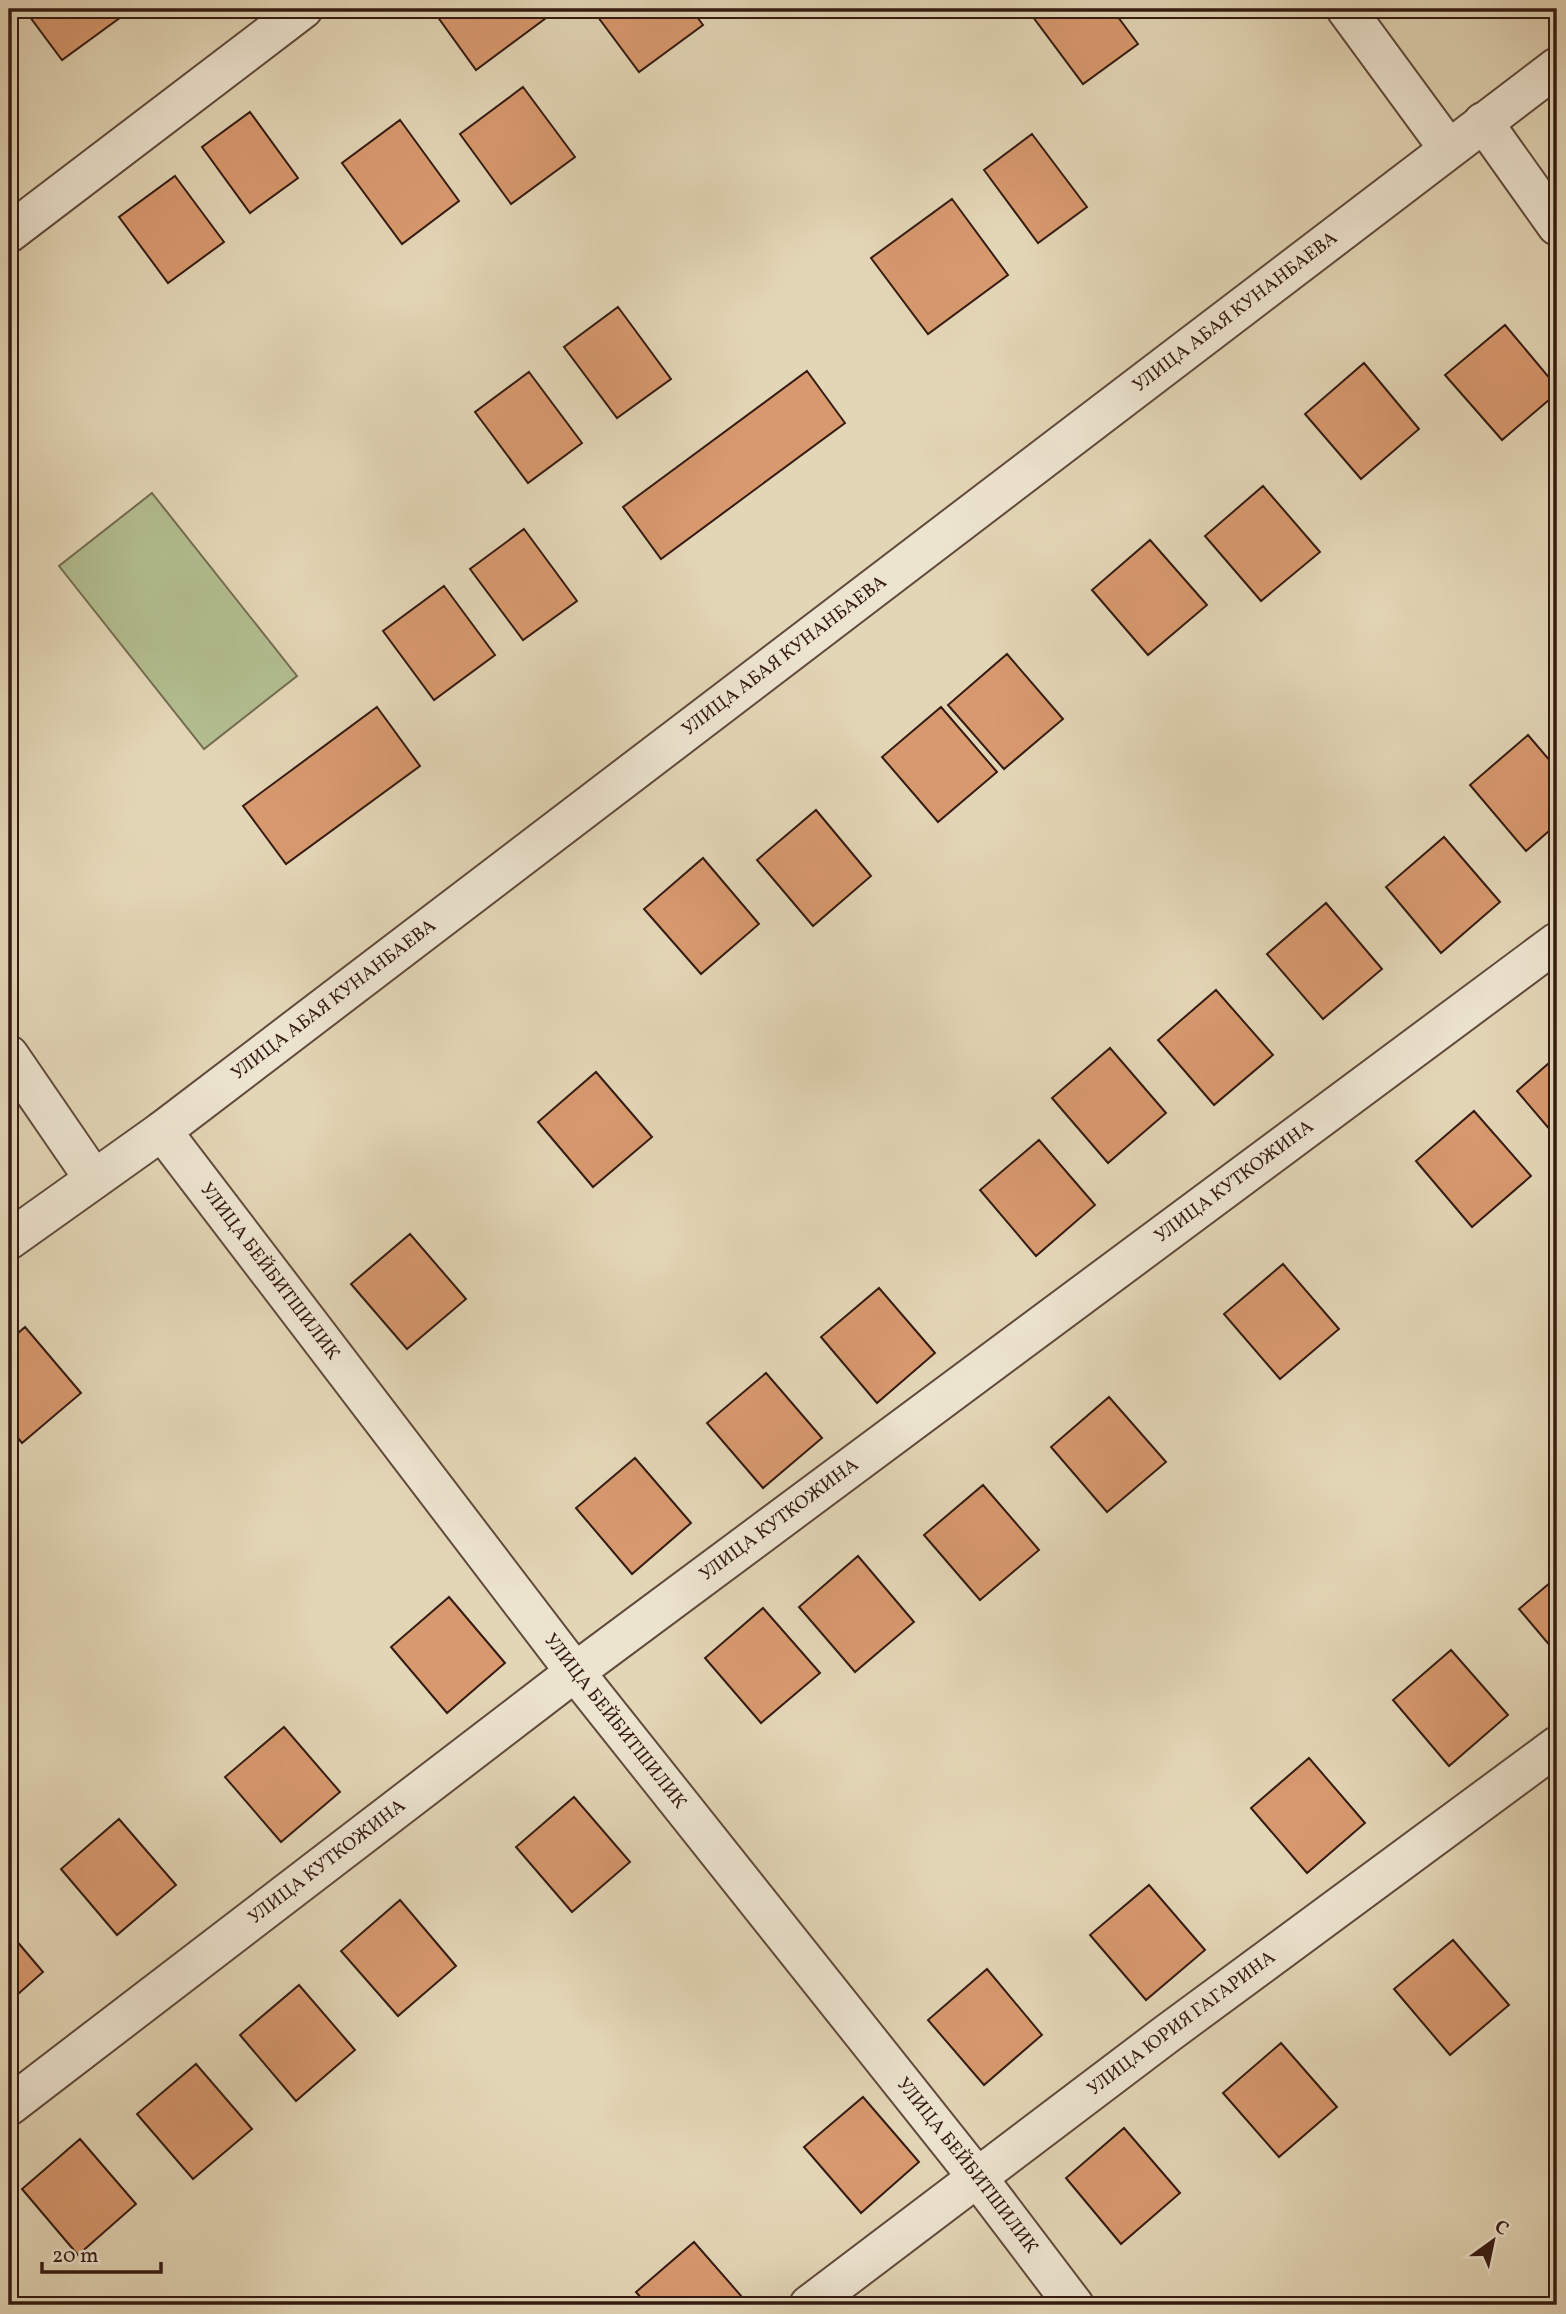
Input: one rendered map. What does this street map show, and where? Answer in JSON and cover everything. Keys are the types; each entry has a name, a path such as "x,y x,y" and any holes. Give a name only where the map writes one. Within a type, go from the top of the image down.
{"street":[{"path":"9,233 303,9"},
{"path":"1346,9 1448,148"},
{"name":"УЛИЦА АБАЯ КУНАНБАЕВА","path":"9,1240 162,1131 1557,67"},
{"path":"1483,122 1557,226"},
{"name":"УЛИЦА КУТКОЖИНА","path":"9,2106 575,1672 1557,942"},
{"path":"9,1055 94,1178"},
{"name":"УЛИЦА БЕЙБИТШИЛИК","path":"162,1131 575,1672 977,2177 1074,2305"},
{"name":"УЛИЦА ЮРИЯ ГАГАРИНА","path":"809,2305 1557,1746"}],"green space":[{"path":"152,493 297,676 204,749 59,566"}],"building":[{"path":"24,9 132,9 62,60"},
{"path":"432,9 539,9 546,18 476,70"},
{"path":"592,9 691,9 703,25 639,72"},
{"path":"1027,9 1112,9 1138,44 1083,84"},
{"path":"523,87 575,157 511,204 460,134"},
{"path":"250,112 298,178 250,213 202,147"},
{"path":"400,120 459,201 402,244 342,163"},
{"path":"1032,134 1087,207 1038,243 984,170"},
{"path":"175,176 224,242 168,283 119,217"},
{"path":"952,199 1008,275 928,334 871,258"},
{"path":"618,307 671,379 617,418 564,347"},
{"path":"1505,325 1557,387 1557,393 1502,440 1445,375"},
{"path":"1364,363 1419,429 1361,479 1305,414"},
{"path":"807,371 845,423 661,559 623,507"},
{"path":"529,372 582,443 528,483 475,412"},
{"path":"1263,486 1320,552 1261,601 1205,536"},
{"path":"524,529 577,601 523,640 470,569"},
{"path":"1150,540 1207,605 1148,655 1092,590"},
{"path":"444,586 495,655 434,700 383,631"},
{"path":"1007,654 1063,719 1004,769 948,705"},
{"path":"377,707 420,766 286,864 243,806"},
{"path":"941,707 997,772 938,822 882,757"},
{"path":"1528,735 1557,769 1557,824 1526,851 1470,785"},
{"path":"816,810 871,876 813,926 757,860"},
{"path":"1444,837 1500,902 1441,953 1386,887"},
{"path":"703,858 759,924 701,974 644,909"},
{"path":"1326,903 1382,969 1323,1019 1267,954"},
{"path":"1216,990 1273,1055 1214,1105 1158,1040"},
{"path":"1110,1048 1166,1113 1108,1163 1052,1098"},
{"path":"1557,1056 1557,1138 1517,1091"},
{"path":"596,1072 652,1137 593,1187 538,1122"},
{"path":"1474,1111 1531,1176 1472,1227 1416,1161"},
{"path":"1039,1140 1095,1205 1036,1256 980,1190"},
{"path":"410,1234 466,1299 407,1349 351,1284"},
{"path":"1283,1264 1339,1329 1280,1379 1224,1314"},
{"path":"879,1288 935,1353 877,1403 821,1337"},
{"path":"25,1327 81,1393 22,1443 9,1427 9,1341"},
{"path":"766,1373 822,1438 763,1488 707,1423"},
{"path":"1109,1397 1166,1462 1107,1512 1051,1447"},
{"path":"635,1458 691,1523 632,1574 576,1508"},
{"path":"983,1485 1039,1550 980,1600 924,1535"},
{"path":"858,1556 914,1622 855,1672 799,1607"},
{"path":"1557,1577 1557,1654 1519,1609"},
{"path":"449,1597 505,1663 447,1713 391,1647"},
{"path":"763,1608 820,1673 761,1723 705,1658"},
{"path":"1451,1650 1508,1715 1449,1766 1393,1700"},
{"path":"284,1727 340,1792 281,1842 225,1777"},
{"path":"1309,1758 1365,1823 1307,1873 1251,1808"},
{"path":"574,1797 630,1862 572,1912 516,1847"},
{"path":"119,1819 176,1885 117,1935 61,1869"},
{"path":"1149,1885 1205,1950 1146,2000 1090,1935"},
{"path":"400,1900 456,1966 398,2016 341,1951"},
{"path":"9,1932 43,1972 9,2002"},
{"path":"1453,1940 1509,2005 1450,2055 1394,1989"},
{"path":"987,1969 1042,2035 984,2085 928,2020"},
{"path":"299,1985 355,2050 296,2101 240,2035"},
{"path":"1281,2043 1337,2107 1279,2157 1223,2093"},
{"path":"196,2064 252,2129 193,2179 137,2114"},
{"path":"863,2097 919,2162 861,2213 804,2147"},
{"path":"1124,2128 1180,2193 1121,2244 1066,2178"},
{"path":"80,2139 136,2204 78,2255 22,2189"},
{"path":"694,2242 749,2305 647,2305 636,2292"}]}
